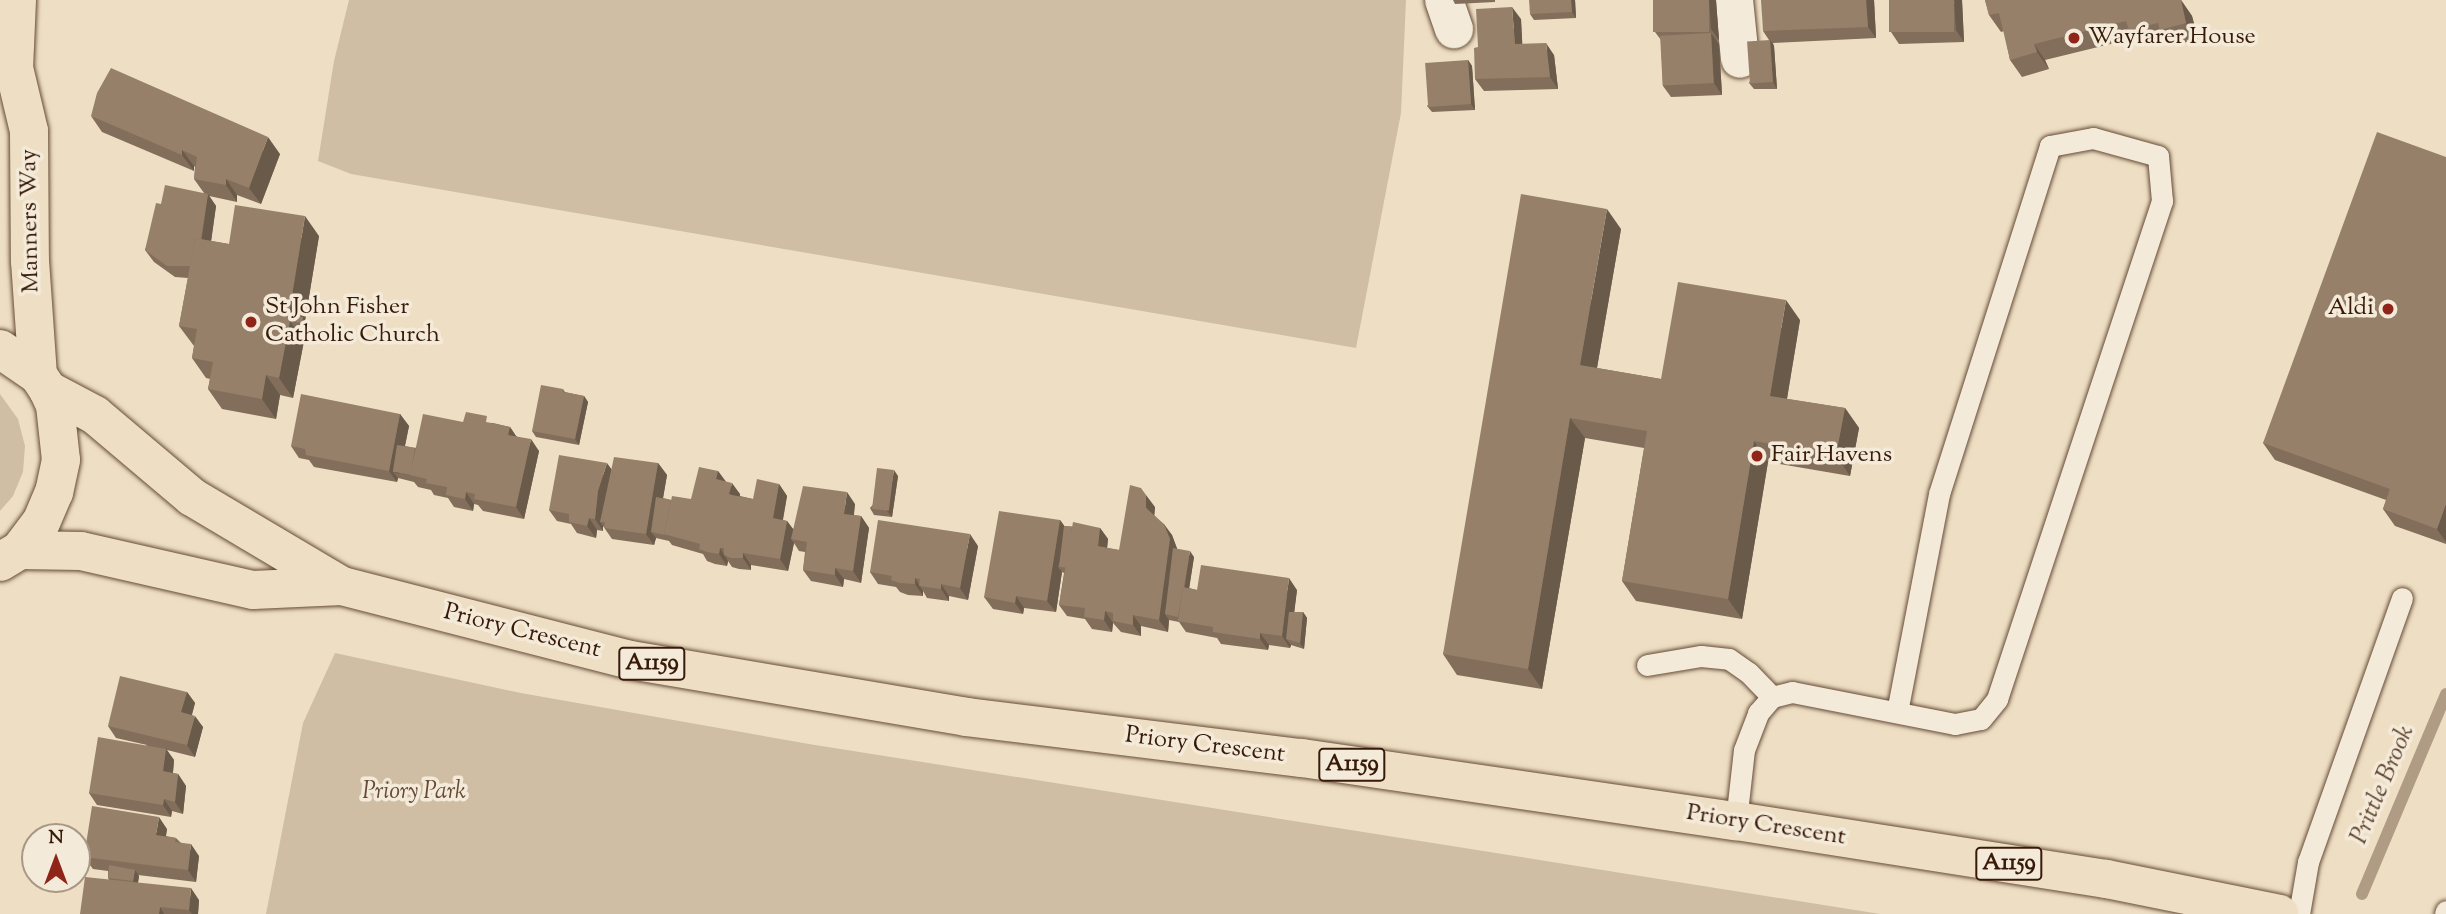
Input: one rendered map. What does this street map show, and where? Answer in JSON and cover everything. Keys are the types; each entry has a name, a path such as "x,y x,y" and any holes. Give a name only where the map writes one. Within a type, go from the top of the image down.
{"main road":[{"name":"Manners Way","path":"10,556 41,522 54,492 61,460 55,405 43,383 30,261 29,131 7,82 17,0"},
{"name":"Priory Crescent","path":"0,349 43,383 95,415 192,497 342,586 630,660 966,718 1302,758 1737,821 2106,879 2205,906 2280,914"},
{"name":"Priory Crescent","path":"10,556 81,551 253,590 342,586"}],"street":[{"path":"1734,0 1740,59"}],"lane":[{"path":"1737,821 1744,750 1758,713 1772,697 1792,692 1955,724 1981,719 1997,699 2162,201 2158,156 2093,138 2050,146 1939,494 1897,712"},
{"path":"2299,914 2308,862 2402,598"},
{"path":"1647,664 1701,656 1729,659 1749,673 1772,697"}],"green space":[{"path":"349,0 1406,0 1401,113 1356,348 351,174 318,161 334,61"},
{"path":"0,394 18,419 25,446 23,472 13,496 0,511"},
{"name":"Priory Park","path":"335,653 521,693 809,744 1880,914 266,914 303,723"}],"building":[{"path":"1529,0 1571,0 1572,12 1530,14"},
{"path":"1653,0 1709,0 1709,32 1653,32"},
{"path":"1761,0 1866,0 1868,27 1763,31"},
{"path":"1889,0 1954,0 1954,32 1889,32"},
{"name":"Wayfarer House","path":"1985,0 2181,0 2186,23 2160,30 2158,23 2129,30 2126,21 2034,44 2037,52 2010,60 1999,13 1989,15"},
{"path":"1512,7 1515,44 1546,43 1550,77 1475,79 1474,48 1478,47 1476,9"},
{"path":"1711,33 1714,83 1663,86 1660,36"},
{"path":"1770,40 1773,82 1750,84 1747,42"},
{"path":"1468,60 1471,104 1428,107 1425,63"},
{"path":"111,68 268,137 249,188 226,179 226,185 194,179 197,157 182,150 182,155 91,116 97,93"},
{"name":"Aldi","path":"2377,132 2446,157 2446,504 2437,529 2383,509 2390,489 2263,443"},
{"path":"165,185 208,194 201,239 195,238 190,266 167,266 145,250 156,203 161,204"},
{"name":"Fair Havens","path":"1521,194 1607,209 1580,365 1661,379 1678,282 1786,300 1770,396 1845,408 1836,455 1754,441 1728,599 1622,581 1647,431 1570,418 1528,669 1443,654"},
{"name":"St John Fisher Catholic Church","path":"235,205 305,216 289,314 303,317 302,323 290,321 279,378 266,375 262,399 208,389 213,362 192,358 197,329 179,326 195,238 229,244"},
{"path":"541,385 584,396 575,439 532,431"},
{"path":"301,394 400,414 389,471 306,455 305,449 291,446"},
{"path":"466,412 487,416 486,422 510,427 508,435 531,439 516,507 474,499 475,494 466,492 465,499 446,495 447,487 426,483 427,479 410,475 423,414 463,422"},
{"path":"397,445 415,448 411,474 393,472"},
{"path":"559,455 607,463 598,491 595,519 589,518 587,526 569,522 569,514 549,510"},
{"path":"614,457 658,463 646,534 604,528 605,522 600,522"},
{"path":"699,467 718,471 716,479 732,483 729,494 732,495 753,499 757,479 779,484 773,518 787,521 780,559 743,553 743,558 731,558 724,555 724,548 720,548 719,554 707,552 699,549 700,544 664,534 672,496 691,499"},
{"path":"877,468 894,470 889,511 872,509"},
{"path":"1130,485 1141,488 1146,495 1146,508 1164,524 1170,539 1159,620 1133,615 1133,625 1113,621 1113,613 1105,611 1104,620 1084,617 1085,608 1059,605 1073,522 1100,528 1098,546 1119,550"},
{"path":"803,486 847,492 844,514 861,516 853,571 835,568 835,575 803,570 807,542 791,539"},
{"path":"656,497 671,500 665,535 651,532"},
{"path":"999,511 1060,520 1047,601 1016,596 1015,603 984,597"},
{"path":"878,520 970,534 960,588 941,584 941,589 919,586 920,579 915,578 915,584 900,583 891,580 892,576 870,572"},
{"path":"1064,526 1072,527 1067,568 1059,567"},
{"path":"1173,548 1190,551 1178,617 1165,614"},
{"path":"1201,565 1289,578 1282,636 1260,633 1260,639 1213,632 1213,627 1178,621 1183,587 1197,590"},
{"path":"1289,612 1303,612 1300,643 1286,639"},
{"path":"120,676 187,692 181,712 195,716 187,745 108,726"},
{"path":"98,737 166,749 163,771 178,774 175,802 164,799 163,805 89,793"},
{"path":"92,806 159,817 156,835 191,844 188,870 91,858 89,823"},
{"path":"109,865 135,870 133,881 108,878"},
{"path":"91,878 191,888 189,910 160,907 159,914 80,914 83,893 91,893"}],"waterway":[{"name":"Prittle Brook","path":"2362,894 2446,694"}],"place":[{"name":"Wayfarer House","path":"2074,38"},
{"name":"Aldi","path":"2388,309"},
{"name":"St John Fisher Catholic Church","path":"251,322"},
{"name":"Fair Havens","path":"1757,456"}]}
